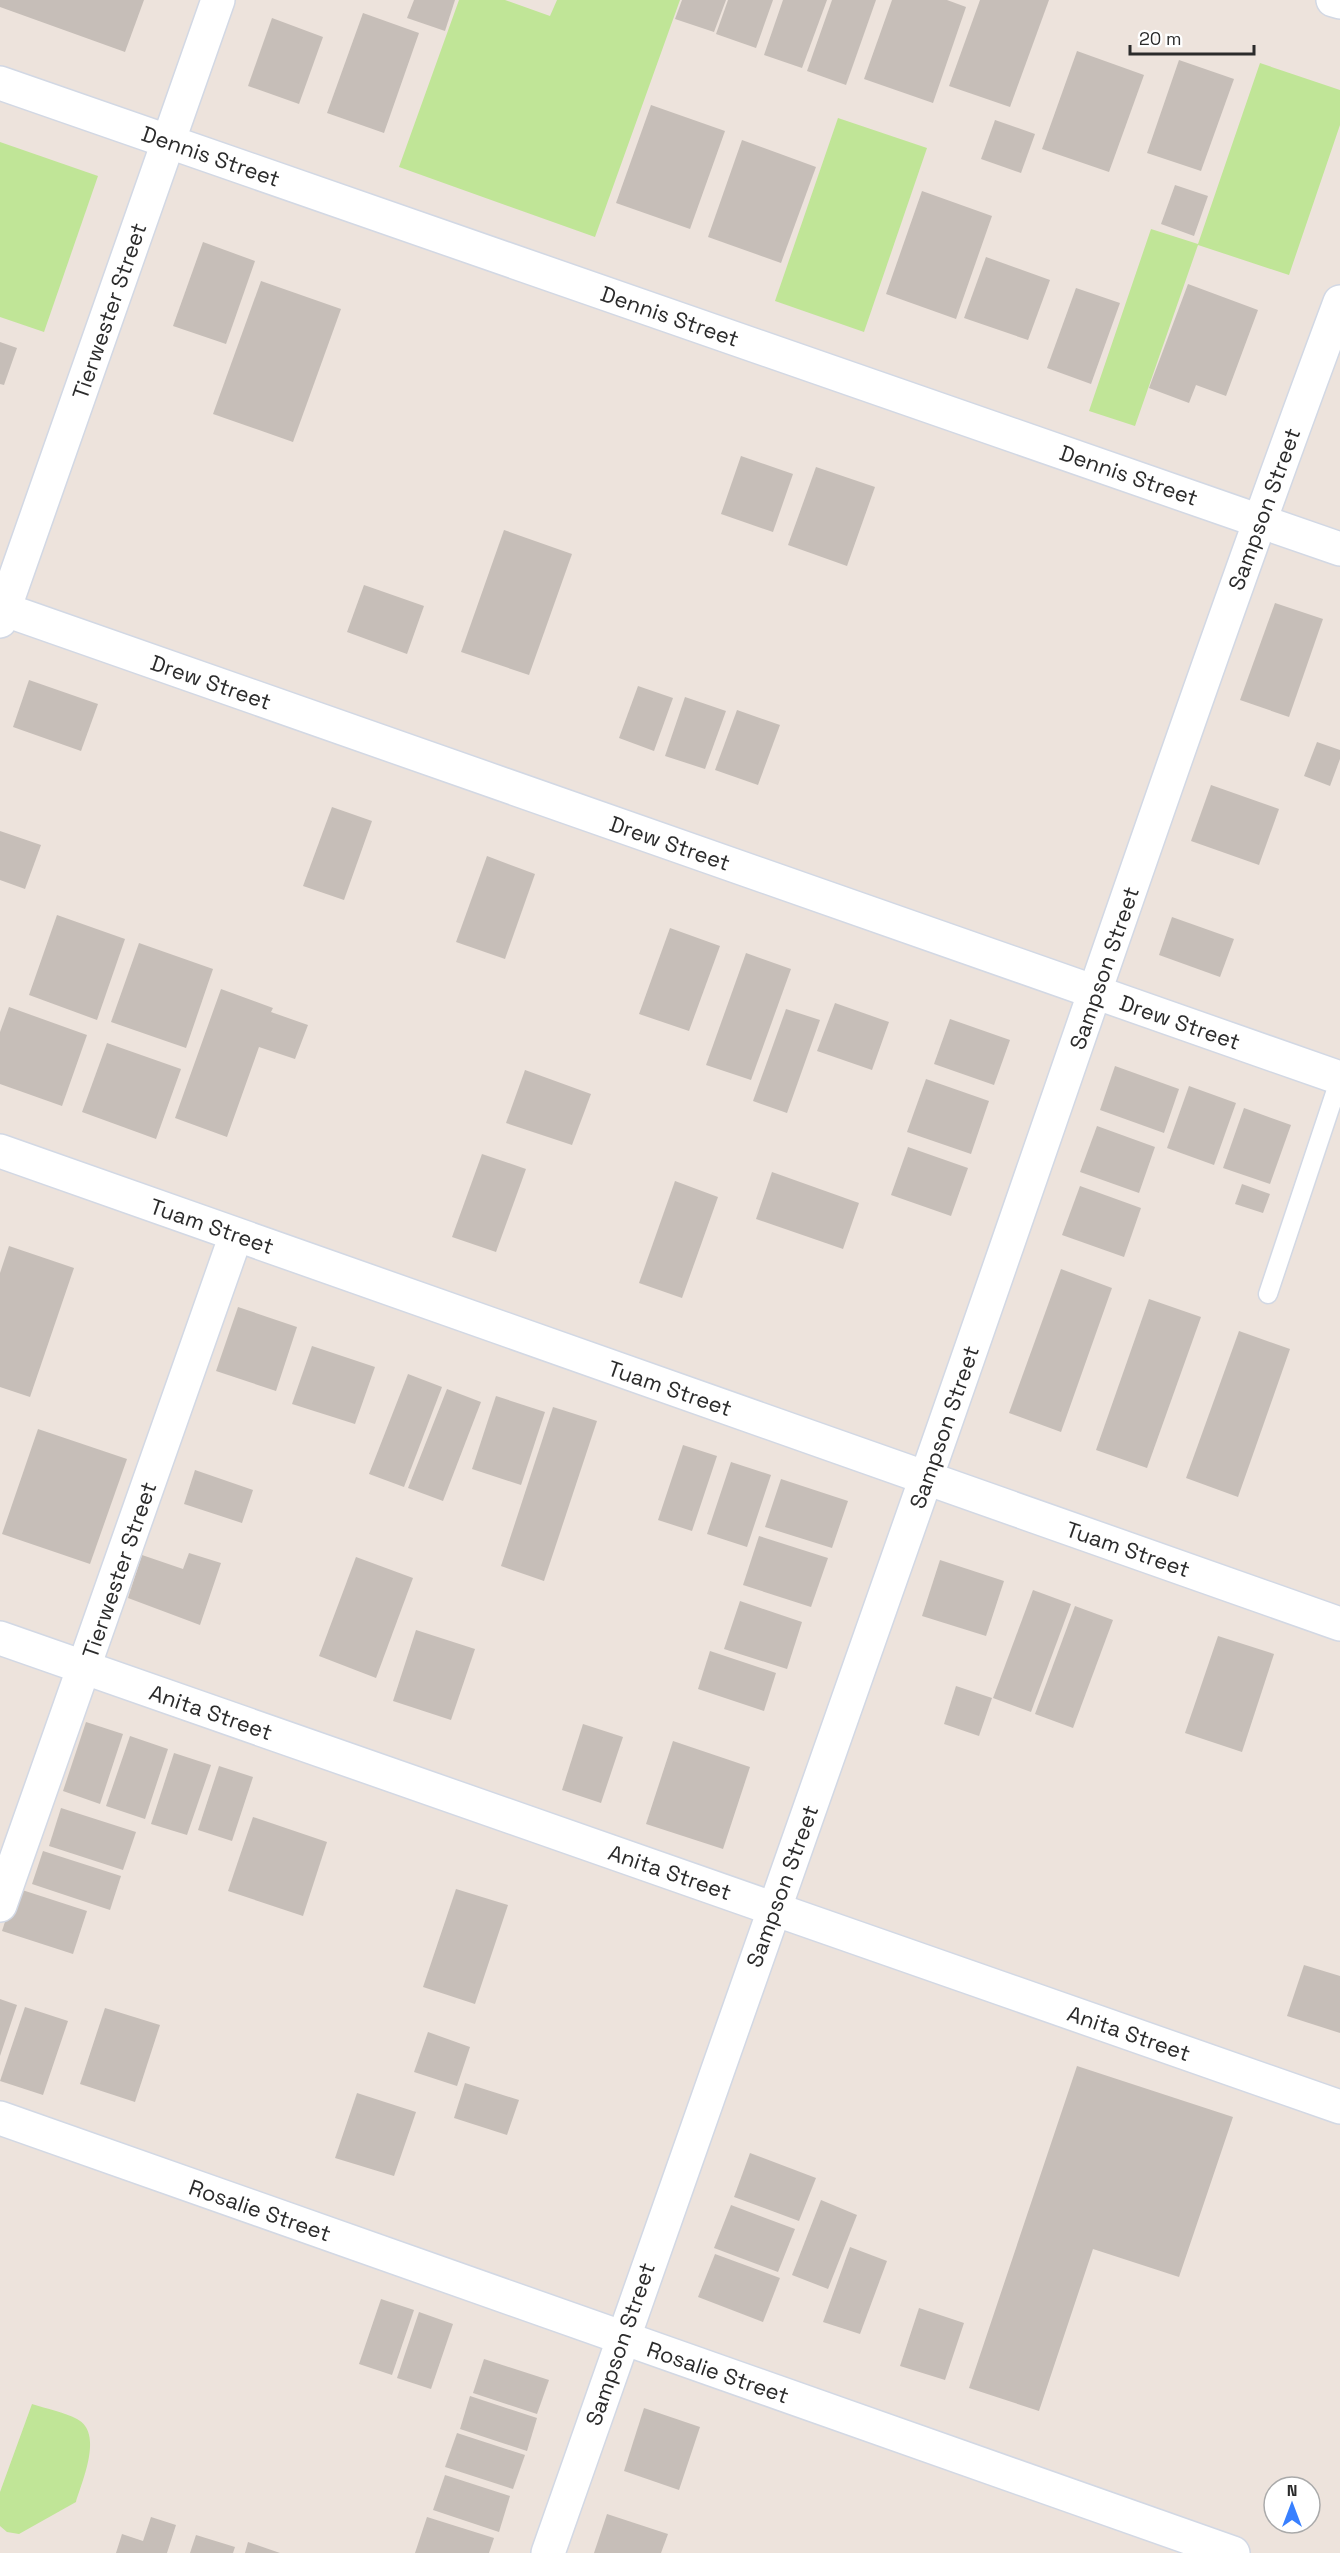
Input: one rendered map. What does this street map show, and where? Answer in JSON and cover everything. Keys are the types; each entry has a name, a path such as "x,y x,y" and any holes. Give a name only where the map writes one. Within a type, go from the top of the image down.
{"street":[{"name":"Tierwester Street","path":"1,613 218,0"},
{"path":"1333,0 1340,3"},
{"name":"Dennis Street","path":"0,83 1340,549"},
{"name":"Sampson Street","path":"548,2553 927,1478 1259,520 1340,302"},
{"name":"Drew Street","path":"1,613 1340,1078"},
{"name":"Tuam Street","path":"0,1151 1340,1624"},
{"name":"Tierwester Street","path":"0,1905 236,1235"},
{"name":"Anita Street","path":"0,1638 1340,2107"},
{"name":"Rosalie Street","path":"0,2118 1233,2553"}],"lane":[{"path":"1268,1294 1340,1078"}],"green space":[{"path":"459,0 505,0 550,16 557,0 680,0 595,237 399,167"},
{"path":"1260,63 1340,90 1340,125 1289,275 1198,245 1135,426 1089,411 1151,229 1198,244"},
{"path":"838,118 927,148 864,332 775,301"},
{"path":"0,142 98,176 44,332 0,317"},
{"path":"32,2404 61,2412 77,2419 85,2426 89,2435 89,2458 76,2502 19,2534 7,2532 0,2526 0,2492"}],"building":[{"path":"0,0 144,0 125,52 0,7"},
{"path":"414,0 455,0 445,31 407,18"},
{"path":"682,0 726,0 714,32 675,19"},
{"path":"728,0 773,0 756,48 716,34"},
{"path":"783,0 827,0 802,68 764,55"},
{"path":"832,0 876,0 846,85 807,71"},
{"path":"892,0 947,0 966,7 933,103 864,79"},
{"path":"980,0 1049,0 1010,107 949,86"},
{"path":"363,13 419,33 384,133 327,113"},
{"path":"272,18 323,37 299,104 248,86"},
{"path":"1077,51 1144,75 1109,172 1042,149"},
{"path":"1179,60 1234,79 1201,171 1147,153"},
{"path":"651,105 725,131 690,229 616,203"},
{"path":"995,120 1035,134 1021,173 981,159"},
{"path":"742,140 816,167 781,263 708,237"},
{"path":"1175,185 1208,196 1194,236 1161,224"},
{"path":"922,191 992,216 956,319 886,294"},
{"path":"203,242 255,261 226,344 173,326"},
{"path":"986,257 1050,280 1028,340 964,318"},
{"path":"261,281 341,309 293,442 213,414"},
{"path":"1188,284 1258,310 1226,396 1196,385 1189,403 1149,388"},
{"path":"1076,288 1120,303 1091,384 1047,368"},
{"path":"0,342 17,348 4,385 0,384"},
{"path":"741,456 793,474 773,532 721,514"},
{"path":"816,467 875,487 847,566 788,545"},
{"path":"504,530 572,554 529,675 461,652"},
{"path":"364,585 424,606 407,654 347,632"},
{"path":"1275,603 1323,619 1289,717 1240,700"},
{"path":"29,680 98,704 81,751 13,727"},
{"path":"638,686 673,698 654,751 619,738"},
{"path":"685,697 726,711 705,769 665,756"},
{"path":"737,710 780,725 758,785 715,770"},
{"path":"1317,742 1340,750 1340,759 1330,786 1304,776"},
{"path":"1211,785 1279,809 1259,865 1191,841"},
{"path":"332,807 372,821 344,900 303,886"},
{"path":"0,831 41,845 25,889 0,880"},
{"path":"487,856 535,874 505,959 456,942"},
{"path":"57,915 125,939 97,1020 29,995"},
{"path":"1172,917 1234,939 1220,977 1159,955"},
{"path":"670,928 720,946 689,1031 639,1014"},
{"path":"139,943 213,969 186,1048 111,1022"},
{"path":"746,953 791,969 751,1080 706,1065"},
{"path":"221,989 273,1008 271,1012 308,1025 295,1059 259,1047 227,1137 175,1118"},
{"path":"835,1003 889,1022 872,1070 817,1051"},
{"path":"9,1007 87,1035 62,1106 0,1084 0,1032"},
{"path":"786,1009 820,1020 787,1113 753,1101"},
{"path":"950,1019 1010,1040 994,1085 934,1064"},
{"path":"107,1043 181,1069 156,1139 82,1112"},
{"path":"1115,1066 1179,1089 1164,1133 1100,1110"},
{"path":"525,1070 591,1094 572,1145 506,1123"},
{"path":"926,1079 989,1101 971,1154 907,1132"},
{"path":"1189,1086 1236,1103 1214,1165 1167,1148"},
{"path":"1244,1108 1291,1125 1270,1184 1223,1168"},
{"path":"1097,1126 1155,1147 1139,1193 1080,1172"},
{"path":"908,1147 968,1168 951,1216 891,1195"},
{"path":"482,1154 526,1169 496,1252 452,1237"},
{"path":"772,1172 859,1203 843,1249 756,1219"},
{"path":"675,1181 718,1197 682,1298 639,1283"},
{"path":"1242,1184 1270,1194 1263,1213 1235,1204"},
{"path":"1080,1186 1141,1208 1124,1257 1062,1235"},
{"path":"9,1246 74,1268 30,1397 0,1387 0,1273"},
{"path":"1061,1269 1112,1288 1061,1432 1009,1413"},
{"path":"1149,1299 1201,1317 1147,1468 1096,1450"},
{"path":"238,1307 297,1327 276,1391 216,1371"},
{"path":"1239,1331 1290,1349 1238,1497 1186,1478"},
{"path":"312,1346 375,1367 355,1424 292,1404"},
{"path":"408,1374 442,1387 404,1487 369,1474"},
{"path":"447,1389 481,1402 443,1501 408,1488"},
{"path":"496,1396 545,1412 521,1485 472,1469"},
{"path":"553,1407 597,1421 544,1581 501,1566"},
{"path":"38,1429 127,1459 90,1564 2,1534"},
{"path":"683,1445 717,1456 692,1531 658,1520"},
{"path":"731,1462 771,1475 747,1547 707,1534"},
{"path":"195,1470 253,1490 242,1523 184,1504"},
{"path":"781,1479 848,1501 832,1548 765,1527"},
{"path":"759,1536 828,1558 811,1607 743,1585"},
{"path":"189,1553 221,1563 200,1625 128,1598 142,1555 183,1569"},
{"path":"356,1557 413,1578 376,1678 319,1656"},
{"path":"940,1560 1004,1581 986,1636 922,1616"},
{"path":"1033,1590 1071,1604 1031,1712 993,1698"},
{"path":"740,1601 802,1622 787,1669 724,1649"},
{"path":"1075,1606 1113,1620 1073,1728 1035,1714"},
{"path":"416,1630 475,1649 451,1720 393,1701"},
{"path":"1218,1636 1274,1654 1242,1752 1185,1733"},
{"path":"710,1651 776,1673 764,1711 698,1689"},
{"path":"956,1686 992,1698 979,1736 944,1724"},
{"path":"86,1722 123,1734 100,1804 63,1791"},
{"path":"583,1724 623,1737 601,1803 562,1790"},
{"path":"130,1736 168,1749 145,1819 106,1806"},
{"path":"673,1741 750,1767 723,1849 646,1824"},
{"path":"174,1753 211,1765 187,1835 151,1824"},
{"path":"219,1766 253,1777 232,1841 198,1830"},
{"path":"61,1808 136,1832 123,1870 49,1846"},
{"path":"253,1817 327,1842 303,1916 228,1891"},
{"path":"43,1851 121,1876 110,1910 32,1884"},
{"path":"16,1888 87,1911 73,1954 2,1931"},
{"path":"456,1889 508,1905 475,2004 423,1987"},
{"path":"1304,1965 1340,1976 1340,2033 1287,2016"},
{"path":"0,1999 17,2005 0,2056"},
{"path":"25,2007 68,2021 43,2095 0,2081"},
{"path":"105,2008 160,2025 135,2102 80,2084"},
{"path":"428,2032 470,2047 457,2086 414,2072"},
{"path":"1077,2066 1233,2117 1179,2277 1093,2249 1039,2411 969,2388"},
{"path":"465,2083 519,2100 507,2135 454,2118"},
{"path":"357,2093 416,2112 394,2176 335,2158"},
{"path":"750,2153 816,2178 799,2221 734,2197"},
{"path":"821,2200 857,2215 828,2289 792,2275"},
{"path":"731,2205 795,2229 778,2272 714,2248"},
{"path":"850,2247 887,2261 860,2334 823,2322"},
{"path":"715,2254 780,2278 763,2322 698,2297"},
{"path":"381,2299 414,2310 392,2375 359,2364"},
{"path":"919,2308 964,2323 945,2380 900,2366"},
{"path":"419,2312 453,2324 431,2389 397,2378"},
{"path":"484,2359 549,2380 537,2414 473,2393"},
{"path":"470,2396 537,2418 527,2451 460,2429"},
{"path":"644,2408 700,2427 679,2490 624,2471"},
{"path":"457,2433 525,2455 513,2489 445,2467"},
{"path":"445,2475 510,2496 499,2532 433,2510"},
{"path":"607,2514 668,2534 661,2553 594,2553"},
{"path":"151,2517 176,2525 167,2553 116,2553 122,2534 143,2541"},
{"path":"427,2517 494,2538 489,2553 415,2553"},
{"path":"196,2535 235,2547 233,2553 190,2553"},
{"path":"248,2542 280,2553 245,2553"}]}
